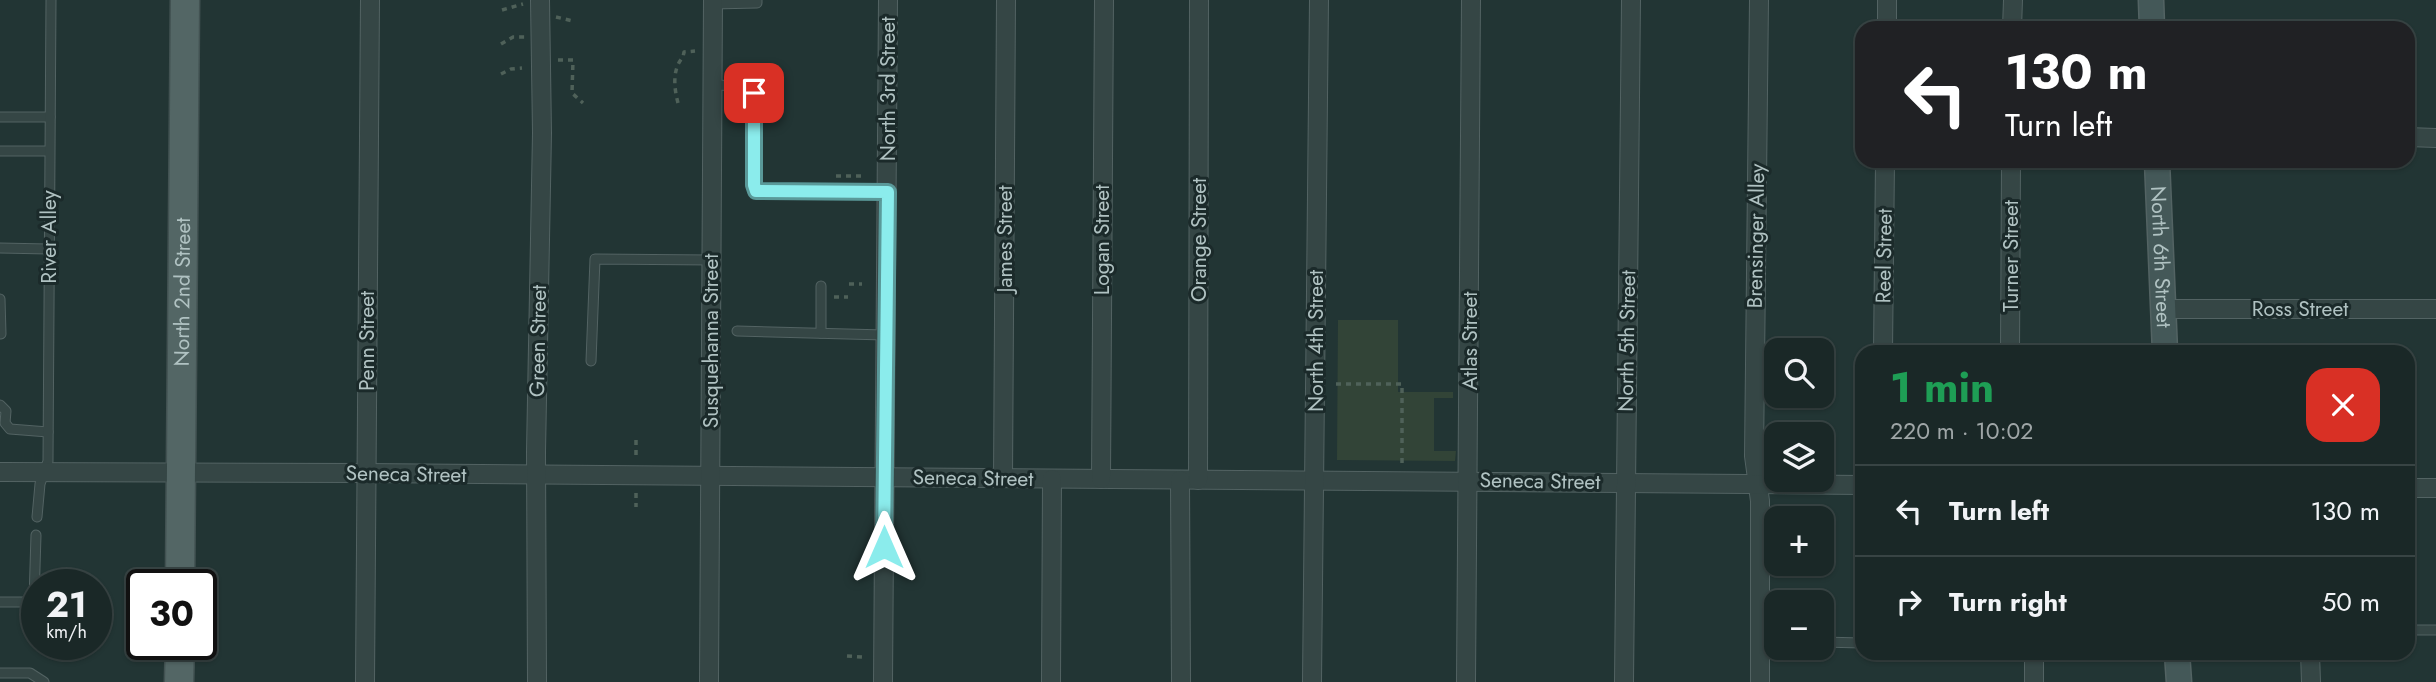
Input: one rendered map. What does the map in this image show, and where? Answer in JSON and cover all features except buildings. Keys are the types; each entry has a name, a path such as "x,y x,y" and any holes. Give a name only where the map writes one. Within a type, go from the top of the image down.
{"main road":[{"name":"North 2nd Street","path":"180,569 185,0"},
{"path":"2151,0 2152,21"},
{"name":"North 6th Street","path":"2157,168 2165,345"},
{"path":"179,682 180,660"},
{"path":"2177,660 2179,682"}],"street":[{"name":"Penn Street","path":"365,682 370,0"},
{"name":"North 3rd Street","path":"883,682 888,0"},
{"name":"James Street","path":"1003,478 1006,0"},
{"name":"Logan Street","path":"1101,479 1104,0"},
{"name":"Orange Street","path":"1181,682 1189,480 1199,0"},
{"name":"North 4th Street","path":"1312,682 1319,0"},
{"name":"Atlas Street","path":"1466,682 1471,0"},
{"name":"North 5th Street","path":"1624,682 1631,0"},
{"name":"Brensinger Alley","path":"1759,0 1754,456 1765,590"},
{"path":"1887,0 1887,21"},
{"path":"2012,21 2013,0"},
{"name":"Green Street","path":"534,2 542,133 537,682"},
{"name":"Susquehanna Street","path":"709,682 713,2"},
{"path":"2415,138 2436,138"},
{"name":"Reel Street","path":"1883,345 1885,168"},
{"name":"Turner Street","path":"2010,345 2011,168"},
{"name":"Ross Street","path":"2164,309 2436,309"},
{"name":"Seneca Street","path":"0,472 1855,485"},
{"path":"1051,682 1052,479"},
{"path":"2415,488 2436,488"},
{"name":"Brensinger Alley","path":"1760,682 1764,660"},
{"path":"2034,660 2034,682"},
{"path":"2310,660 2311,682"}],"lane":[{"name":"River Alley","path":"37,517 40,484 48,461 51,0"},
{"path":"713,2 757,3 757,0"},
{"path":"713,85 746,86 754,93 756,191 888,192"},
{"path":"0,117 50,117"},
{"path":"0,151 49,151"},
{"path":"0,248 48,249"},
{"path":"591,361 595,259 711,261"},
{"path":"821,286 821,333"},
{"path":"0,299 1,334"},
{"path":"737,331 885,335"},
{"path":"0,405 6,411 5,423 10,429 48,432"},
{"path":"35,569 36,535"},
{"path":"0,602 21,602"},
{"path":"2415,630 2436,630"},
{"path":"1834,642 1855,643"},
{"path":"0,673 30,673 44,682"}],"path":[{"path":"502,9 534,2"},
{"path":"551,17 573,21"},
{"path":"501,44 516,36 528,37"},
{"path":"678,103 675,75 684,52 692,52"},
{"path":"558,60 573,60 572,93 583,103"},
{"path":"501,74 514,68 522,68"},
{"path":"836,176 863,176"},
{"path":"849,284 862,284"},
{"path":"1336,384 1402,384 1402,463"},
{"path":"636,440 636,466"},
{"path":"636,488 636,507"},
{"path":"846,656 862,657"}],"green space":[{"path":"1338,320 1398,320 1398,392 1453,392 1453,398 1434,398 1434,451 1456,451 1455,461 1337,460"}],"route":[{"path":"754,93 756,191 888,192 884,547"}]}
